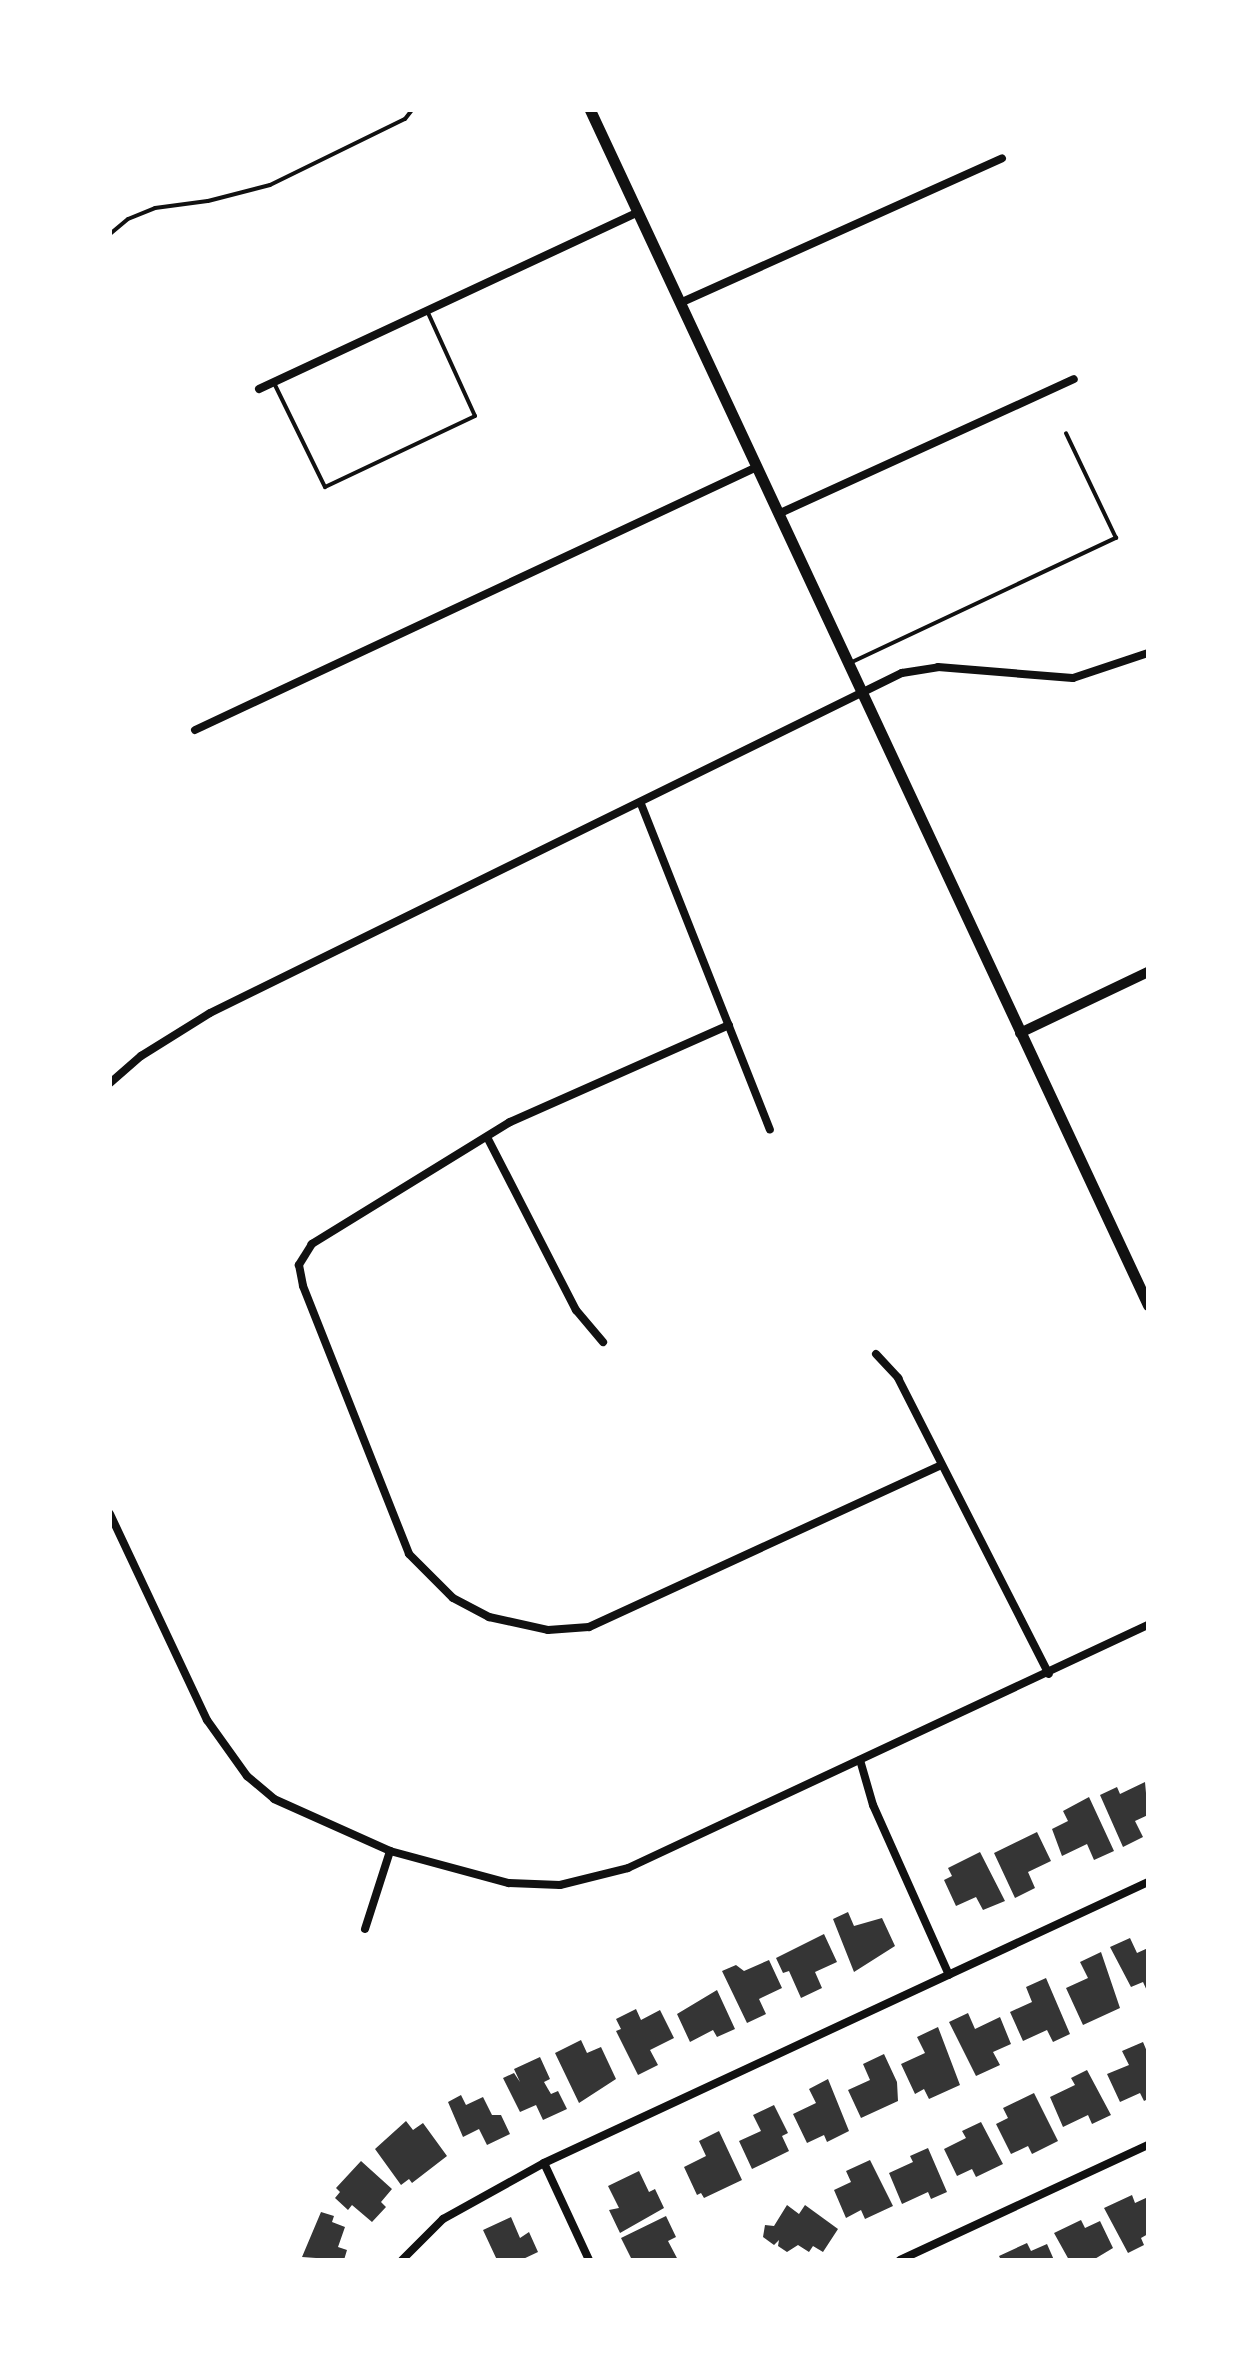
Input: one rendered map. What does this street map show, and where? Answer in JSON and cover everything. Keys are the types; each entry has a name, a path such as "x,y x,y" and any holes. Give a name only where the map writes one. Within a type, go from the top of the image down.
{"main road":[{"path":"590,110 1148,1305"}],"street":[{"path":"680,303 1002,158"},
{"path":"259,389 636,213"},
{"path":"778,514 1074,379"},
{"path":"195,730 756,467"},
{"path":"110,1082 141,1056 210,1013 902,673 938,666 1074,678 1148,653"},
{"path":"641,804 770,1129"},
{"path":"1020,1033 1148,972"},
{"path":"729,1025 510,1122 312,1244 299,1265 409,1554 436,1584 489,1617 548,1630 589,1627 942,1465"},
{"path":"486,1137 576,1310 604,1342"},
{"path":"876,1354 898,1378 1049,1674"},
{"path":"110,1514 207,1720 236,1764 274,1799 390,1852 509,1883 585,1881 628,1868 1148,1625"},
{"path":"860,1760 873,1805 949,1975"},
{"path":"364,1929 390,1852"},
{"path":"402,2260 442,2219 544,2163 1148,1882"},
{"path":"900,2260 1148,2145"},
{"path":"544,2163 589,2260"}],"lane":[{"path":"110,234 128,219 156,208 208,202 270,186 405,119 412,110"},
{"path":"274,383 325,487 476,416 426,311"},
{"path":"848,664 1116,538 1066,433"}],"building":[{"path":"1145,1782 1148,1815 1135,1821 1143,1837 1123,1847 1100,1795 1117,1787 1120,1794"},
{"path":"1089,1797 1114,1851 1094,1860 1087,1844 1062,1856 1052,1829 1068,1821 1063,1811"},
{"path":"1037,1832 1051,1861 1028,1872 1035,1888 1015,1898 994,1853"},
{"path":"980,1852 1005,1901 983,1910 976,1897 956,1906 944,1880 952,1876 948,1868"},
{"path":"848,1912 854,1926 882,1918 895,1946 854,1972 833,1919"},
{"path":"824,1934 837,1962 815,1972 822,1988 801,1998 789,1971 783,1973 776,1958"},
{"path":"1130,1938 1137,1953 1148,1948 1148,1993 1143,1982 1131,1987 1110,1947"},
{"path":"1101,1952 1120,2008 1083,2025 1066,1988 1088,1978 1080,1962"},
{"path":"769,1960 782,1988 759,1999 766,2014 747,2023 722,1971 736,1965 744,1971"},
{"path":"1046,1978 1070,2034 1053,2042 1047,2030 1023,2041 1010,2012 1032,2002 1026,1987"},
{"path":"717,1990 735,2029 717,2037 713,2030 690,2042 677,2014"},
{"path":"636,2009 641,2020 660,2010 674,2038 650,2050 658,2065 638,2075 616,2031 621,2029 616,2019"},
{"path":"968,2013 975,2029 1000,2017 1011,2044 993,2052 1000,2065 976,2076 949,2022"},
{"path":"938,2027 960,2085 929,2099 924,2089 915,2094 901,2064 925,2053 917,2037"},
{"path":"581,2040 587,2053 601,2047 616,2079 579,2103 555,2053"},
{"path":"1143,2042 1148,2054 1148,2099 1144,2101 1140,2093 1120,2102 1107,2074 1129,2065 1122,2051"},
{"path":"884,2054 897,2082 898,2101 861,2118 848,2090 870,2080 863,2064"},
{"path":"540,2057 550,2079 544,2082 551,2094 558,2091 567,2109 543,2120 536,2105 520,2112 503,2078 514,2073 520,2082 514,2069"},
{"path":"1087,2070 1111,2115 1092,2124 1088,2115 1063,2127 1050,2097 1075,2085 1071,2078"},
{"path":"828,2079 849,2131 827,2142 824,2135 807,2143 793,2114 816,2103 809,2089"},
{"path":"1034,2093 1058,2141 1032,2154 1028,2146 1011,2154 996,2124 1008,2118 1003,2108"},
{"path":"461,2095 466,2105 483,2097 492,2115 501,2115 510,2134 487,2145 479,2129 463,2137 448,2102"},
{"path":"774,2105 788,2133 782,2136 789,2151 752,2169 739,2141 761,2131 753,2115"},
{"path":"406,2121 413,2130 423,2123 447,2156 412,2183 409,2179 401,2185 375,2149"},
{"path":"981,2122 1003,2164 976,2177 972,2169 957,2176 944,2149 966,2138 962,2131"},
{"path":"719,2131 742,2180 704,2198 701,2193 697,2195 684,2167 706,2156 699,2141"},
{"path":"928,2148 947,2192 931,2199 928,2192 902,2204 889,2173 913,2162 910,2156"},
{"path":"870,2160 893,2206 865,2219 861,2210 846,2218 834,2190 851,2182 846,2171"},
{"path":"361,2161 392,2189 381,2202 386,2207 372,2222 352,2205 348,2210 335,2198 340,2192 336,2188"},
{"path":"639,2171 649,2192 655,2189 664,2208 620,2233 609,2210 619,2208 608,2186"},
{"path":"1132,2195 1135,2203 1148,2197 1148,2234 1141,2238 1144,2245 1128,2253 1104,2208"},
{"path":"787,2205 799,2214 805,2205 838,2229 823,2252 813,2246 809,2252 798,2245 787,2252 778,2246 779,2240 774,2245 763,2237 765,2225 774,2226"},
{"path":"321,2212 334,2216 332,2222 345,2227 338,2247 347,2250 344,2260 302,2257"},
{"path":"666,2216 676,2237 668,2241 678,2260 632,2260 621,2238"},
{"path":"511,2217 520,2238 529,2232 538,2252 521,2260 497,2260 483,2230"},
{"path":"1081,2220 1085,2228 1100,2221 1113,2248 1093,2260 1069,2260 1054,2233"},
{"path":"1027,2243 1031,2251 1047,2244 1054,2260 1001,2260 999,2256"}]}
